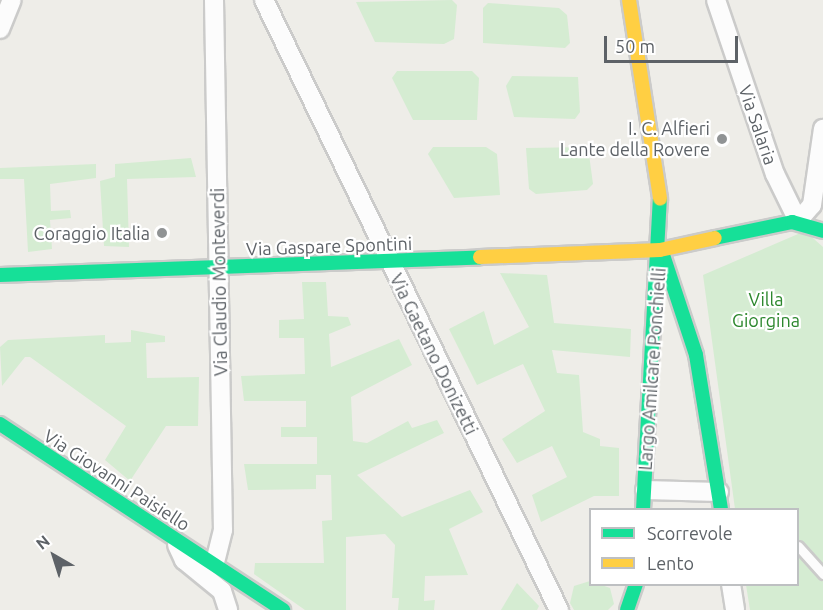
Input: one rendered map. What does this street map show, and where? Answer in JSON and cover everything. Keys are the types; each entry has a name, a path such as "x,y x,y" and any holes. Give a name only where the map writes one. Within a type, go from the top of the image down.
{"street":[{"path":"0,29 12,0"},
{"name":"Via Claudio Monteverdi","path":"214,0 223,536 215,562"},
{"name":"Via Gaetano Donizetti","path":"264,0 388,261 559,610"},
{"path":"628,0 662,210 660,250"},
{"name":"Via Salaria","path":"716,0 775,174 798,221"},
{"path":"823,129 812,205 798,221 823,231"},
{"name":"Via Gaspare Spontini","path":"0,274 219,269 660,250 798,221"},
{"name":"Largo Amilcare Ponchielli","path":"660,250 690,327 720,501 645,490 660,250"},
{"name":"Via Giovanni Paisiello","path":"0,424 177,545 194,548 283,610"},
{"path":"643,508 645,490"},
{"path":"177,545 184,560 222,591 228,610"},
{"path":"627,610 637,586"},
{"path":"637,586 641,610"},
{"path":"731,586 735,610"}],"lane":[{"path":"799,547 823,574"}],"green space":[{"path":"452,0 457,5 454,39 444,44 375,42 356,2"},
{"path":"488,3 559,8 567,15 570,43 565,48 483,43 483,8"},
{"path":"397,71 472,71 479,78 477,120 413,120 392,78"},
{"path":"512,76 578,77 580,112 575,119 514,117 506,86"},
{"path":"433,147 486,147 497,154 500,195 454,198 428,154"},
{"path":"588,147 593,184 587,190 536,194 529,189 526,148"},
{"path":"191,158 196,177 127,179 129,247 104,246 100,181 115,177 115,164"},
{"path":"96,164 96,178 50,184 51,211 70,210 71,218 50,220 52,249 28,252 24,179 0,179 0,168"},
{"name":"Villa Giorgina","path":"805,231 823,247 823,610 750,610 746,586 799,586 799,508 735,508 703,275"},
{"path":"500,273 547,275 554,323 631,329 630,357 552,350 557,373 579,375 583,432 600,439 600,446 619,448 619,496 594,496 541,522 532,495 567,477 552,446 517,463 502,439 545,411 523,364 477,385 449,329 484,311 494,345 529,327"},
{"path":"302,282 326,282 328,316 348,317 351,325 329,334 331,367 399,339 412,365 351,397 353,441 367,443 408,421 412,428 437,420 444,433 357,475 402,517 470,490 483,512 449,529 468,575 425,576 424,601 435,600 434,610 398,610 399,598 392,598 395,545 385,534 346,537 346,610 305,610 254,574 255,563 324,563 322,521 332,520 331,475 316,475 316,489 248,490 244,464 317,464 317,437 281,437 281,427 306,427 306,401 244,401 241,376 305,374 304,338 279,338 279,320 304,319"},
{"path":"131,330 165,336 165,342 146,343 147,378 199,377 198,426 166,426 130,481 105,460 126,426 30,357 25,357 2,386 0,347 8,340 105,335 105,343 131,342"},
{"path":"589,581 589,586 610,588 614,604 608,610 574,610 570,603 574,586"},
{"path":"517,583 539,606 537,610 501,610"}],"traffic: fast":[{"path":"643,508 660,199"},
{"path":"715,238 792,222 823,231"},
{"path":"663,255 696,355 721,508"},
{"path":"0,275 480,257"},
{"path":"0,424 283,610"},
{"path":"627,610 635,586"}],"traffic: slow":[{"path":"629,0 660,199"},
{"path":"480,257 660,250 715,238"}],"place":[{"name":"I. C. Alfieri Lante della Rovere","path":"722,139"},
{"name":"Coraggio Italia","path":"162,233"}]}
